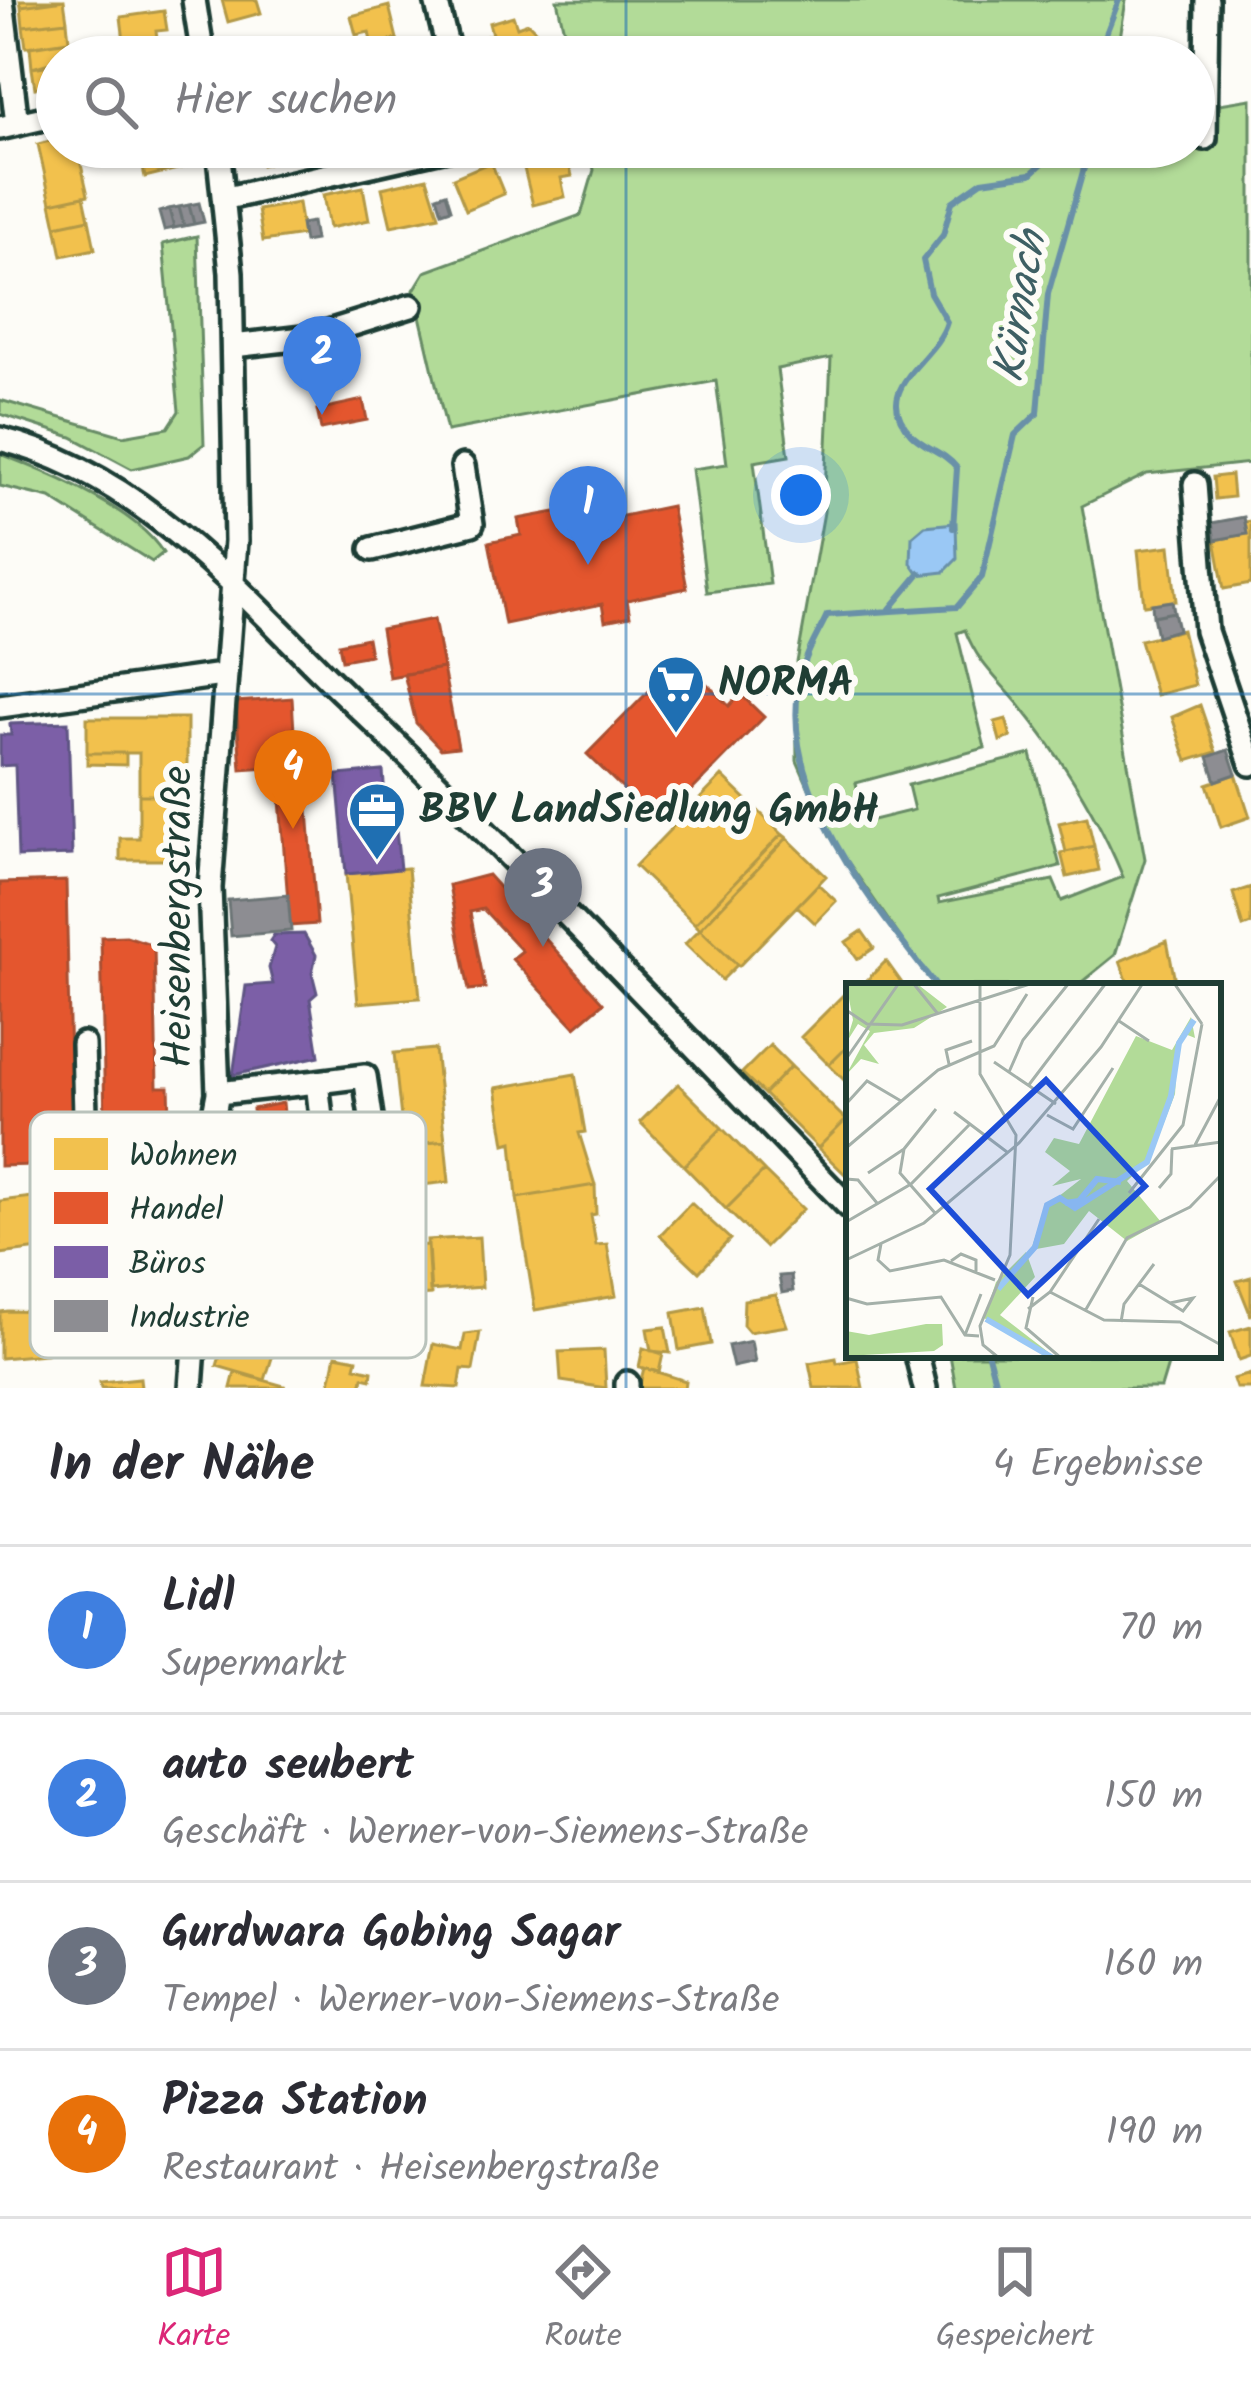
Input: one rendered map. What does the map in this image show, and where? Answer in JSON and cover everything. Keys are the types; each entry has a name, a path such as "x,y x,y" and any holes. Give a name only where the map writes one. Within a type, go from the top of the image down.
{"street":[{"path":"2,0 8,126"},
{"path":"194,0 200,36"},
{"path":"436,0 445,36"},
{"path":"1206,36 1207,0"},
{"name":"Heisenbergstraße","path":"215,1112 218,1093 210,888 222,675 234,590 233,346 221,168"},
{"path":"226,199 360,168"},
{"path":"233,346 312,337 411,306"},
{"path":"0,439 115,485 164,519 456,800 846,1204"},
{"path":"372,549 472,524 463,466"},
{"path":"1195,484 1206,632 1251,764"},
{"path":"0,706 222,675"},
{"path":"83,1044 85,1112"},
{"path":"218,1093 365,1076 370,1112"},
{"path":"316,1082 320,1112"},
{"name":"Heisenbergstraße","path":"191,1388 193,1358"},
{"path":"918,1358 925,1388"}],"green space":[{"path":"557,0 1126,0 1120,36 565,36"},
{"path":"1251,99 1251,463 1147,474 1082,506 1145,859 1115,955 1081,983 932,983 830,836 797,761 796,668 824,512 831,358 777,369 789,456 754,462 770,584 707,592 692,469 727,464 716,381 447,431 414,290 425,272 581,215 594,170 1215,168 1215,105","holes":["965,630 982,662 1064,767 1123,877 1062,901 1053,880 939,903 938,898 1060,866 1031,754 908,785 914,810 865,822 856,783 985,748 957,633"]},
{"path":"197,236 204,444 189,456 132,469 72,437 0,414 0,400 123,436 168,428 179,411 163,244"},
{"path":"0,454 112,507 163,553 152,562 50,498 0,486"},
{"path":"951,1358 1170,1358 1161,1388 956,1388"}],"water":[{"path":"956,523 957,559 944,572 919,575 911,563 912,537 925,526"}],"building: Wohnen":[{"path":"20,0 64,0 21,6"},
{"path":"64,0 67,21 23,26 21,6"},
{"path":"222,0 257,0 261,13 228,22"},
{"path":"389,6 396,36 356,35 351,16"},
{"path":"164,11 167,30 156,31 157,36 123,36 121,17"},
{"path":"513,16 517,27 528,23 536,31 532,36 486,36 492,34 489,23"},
{"path":"67,21 68,36 36,36 36,46 26,47 23,26"},
{"path":"36,46 36,67 32,68 30,47"},
{"path":"43,168 82,168 88,195 51,203"},
{"path":"143,168 182,168 145,177"},
{"path":"477,168 493,168 504,194 466,210 453,178"},
{"path":"524,168 570,168 572,176 561,178 565,197 533,205"},
{"path":"427,178 439,216 391,226 382,188"},
{"path":"363,187 369,220 329,228 323,195"},
{"path":"84,196 89,219 56,226 51,203"},
{"path":"298,203 303,235 263,241 258,210"},
{"path":"89,219 95,249 62,256 56,226"},
{"path":"1231,475 1233,497 1215,499 1213,477"},
{"path":"1251,521 1251,584 1224,589 1215,540 1247,534 1245,522"},
{"path":"1170,546 1176,601 1144,605 1138,550"},
{"path":"1182,630 1195,685 1156,695 1140,640"},
{"path":"1200,705 1216,752 1187,761 1172,717"},
{"path":"87,718 187,718 187,795 139,795 139,753 87,753"},
{"path":"1006,719 1011,737 1000,741 995,722"},
{"path":"87,753 126,753 126,765 87,764"},
{"path":"1236,774 1250,817 1221,827 1207,784"},
{"path":"722,776 782,834 695,924 635,866"},
{"path":"139,795 181,795 182,860 120,860 120,838 139,838"},
{"path":"1087,817 1094,846 1066,852 1059,823"},
{"path":"782,834 787,838 700,929 695,924"},
{"path":"787,838 826,876 739,966 700,929"},
{"path":"1094,846 1099,870 1067,877 1061,853"},
{"path":"408,868 420,998 358,1003 346,874"},
{"path":"818,884 836,901 815,923 797,906"},
{"path":"1251,887 1251,924 1243,927 1233,893"},
{"path":"700,929 737,965 722,980 685,944"},
{"path":"862,931 874,948 858,959 846,942"},
{"path":"1167,941 1175,983 1128,983 1120,961"},
{"path":"886,961 902,983 864,983"},
{"path":"846,992 846,1048 829,1065 801,1037"},
{"path":"770,1045 791,1066 764,1094 742,1073"},
{"path":"846,1048 846,1082 829,1065"},
{"path":"435,1049 445,1141 426,1143 426,1112 400,1112 394,1053"},
{"path":"791,1066 846,1120 818,1148 764,1094"},
{"path":"575,1074 585,1132 579,1133 595,1185 517,1198 512,1142 505,1144 496,1088"},
{"path":"678,1084 722,1128 684,1166 640,1122"},
{"path":"846,1120 846,1175 818,1148"},
{"path":"722,1128 764,1171 726,1209 684,1166"},
{"path":"445,1141 449,1182 426,1185 426,1143"},
{"path":"764,1171 803,1209 765,1247 726,1209"},
{"path":"595,1185 596,1214 591,1215 596,1245 607,1244 616,1296 535,1310 517,1198"},
{"path":"30,1197 30,1250 0,1254 0,1201"},
{"path":"691,1203 730,1239 699,1272 660,1235"},
{"path":"479,1237 482,1287 430,1291 427,1240"},
{"path":"426,1245 431,1295 426,1295"},
{"path":"1251,1277 1251,1316 1237,1281"},
{"path":"776,1295 787,1326 749,1332 743,1325 744,1300"},
{"path":"705,1307 711,1344 679,1350 673,1313"},
{"path":"0,1312 30,1312 30,1355 0,1358"},
{"path":"1251,1326 1251,1356 1239,1360 1230,1332"},
{"path":"665,1327 670,1353 651,1351 647,1329"},
{"path":"480,1332 473,1370 462,1369 459,1388 425,1386 433,1344 462,1350 465,1334"},
{"path":"643,1348 663,1354 659,1372 639,1367"},
{"path":"604,1350 606,1388 561,1381 559,1352"},
{"path":"219,1358 272,1358 265,1380 217,1366"},
{"path":"335,1358 357,1359 355,1367 372,1371 371,1379 363,1377 361,1388 329,1388"},
{"path":"836,1358 837,1363 857,1359 863,1388 814,1388 809,1363"},
{"path":"644,1368 686,1381 685,1388 639,1388"},
{"path":"235,1372 284,1386 231,1388"},
{"path":"1251,1374 1251,1388 1236,1388 1233,1379"},
{"path":"140,1378 141,1388 101,1388 100,1382"}],"building: Handel":[{"path":"363,400 367,420 321,429 317,410"},
{"path":"671,506 687,588 627,600 630,616 605,621 602,604 505,624 489,542 521,535 518,519 572,509 575,526"},
{"path":"434,619 443,668 389,677 381,629"},
{"path":"367,638 370,655 342,660 339,644"},
{"name":"NORMA","path":"690,667 729,706 740,694 764,717 659,824 587,754 656,684 665,693"},
{"path":"443,668 458,747 441,749 416,723 404,674"},
{"path":"292,698 296,765 241,769 236,702"},
{"path":"307,798 317,924 290,926 280,800"},
{"path":"488,875 603,1003 575,1027 512,959 522,951 483,909 470,912 485,988 469,990 449,885"},
{"path":"66,881 71,1112 30,1112 30,1165 0,1166 0,883"},
{"path":"126,936 154,945 157,1087 169,1087 170,1112 105,1112 101,937"},
{"path":"283,1103 284,1112 253,1112"}],"building: Büros":[{"path":"68,722 72,855 18,857 15,765 0,766 0,735 11,735 10,724"},
{"path":"383,771 387,821 395,820 400,869 346,874 337,775"},
{"path":"304,934 316,955 312,973 317,993 310,999 319,1056 233,1075 246,986 273,984 269,968 274,935"}],"building: Industrie":[{"path":"446,193 451,209 442,212 437,196"},
{"path":"199,203 204,222 194,224 189,205"},
{"path":"189,205 194,224 184,226 179,207"},
{"path":"179,207 184,226 174,228 169,209"},
{"path":"169,209 174,228 164,230 159,212"},
{"path":"312,222 315,240 304,242 301,224"},
{"path":"1244,517 1247,534 1215,540 1212,523"},
{"path":"1172,601 1174,612 1153,616 1152,604"},
{"path":"1174,612 1178,630 1157,636 1153,616"},
{"path":"1228,750 1236,774 1216,781 1208,757"},
{"path":"288,895 291,931 231,936 228,900"},
{"path":"791,1275 793,1291 782,1293 779,1276"},
{"path":"751,1341 755,1362 733,1367 728,1346"}],"waterway":[{"name":"Kürnach","path":"1105,36 1119,0"},
{"name":"Kürnach","path":"953,528 957,468 911,434 897,402 909,375 947,322 930,293 923,260 943,235 952,202 982,181 1031,174 1037,168"},
{"name":"Kürnach","path":"934,983 883,917 832,837 800,751 796,708 804,665 827,615 957,607 982,577 1015,435 1038,413 1048,294 1084,168"},
{"name":"Kürnach","path":"890,609 920,573"},
{"name":"Kürnach","path":"989,1358 997,1388"}],"place":[{"name":"auto seubert","path":"322,415"},
{"name":"Lidl","path":"588,565"},
{"name":"NORMA","path":"676,735"},
{"name":"Pizza Station","path":"293,829"},
{"name":"BBV LandSiedlung GmbH","path":"377,862"},
{"name":"Gurdwara Gobing Sagar","path":"543,947"}]}
